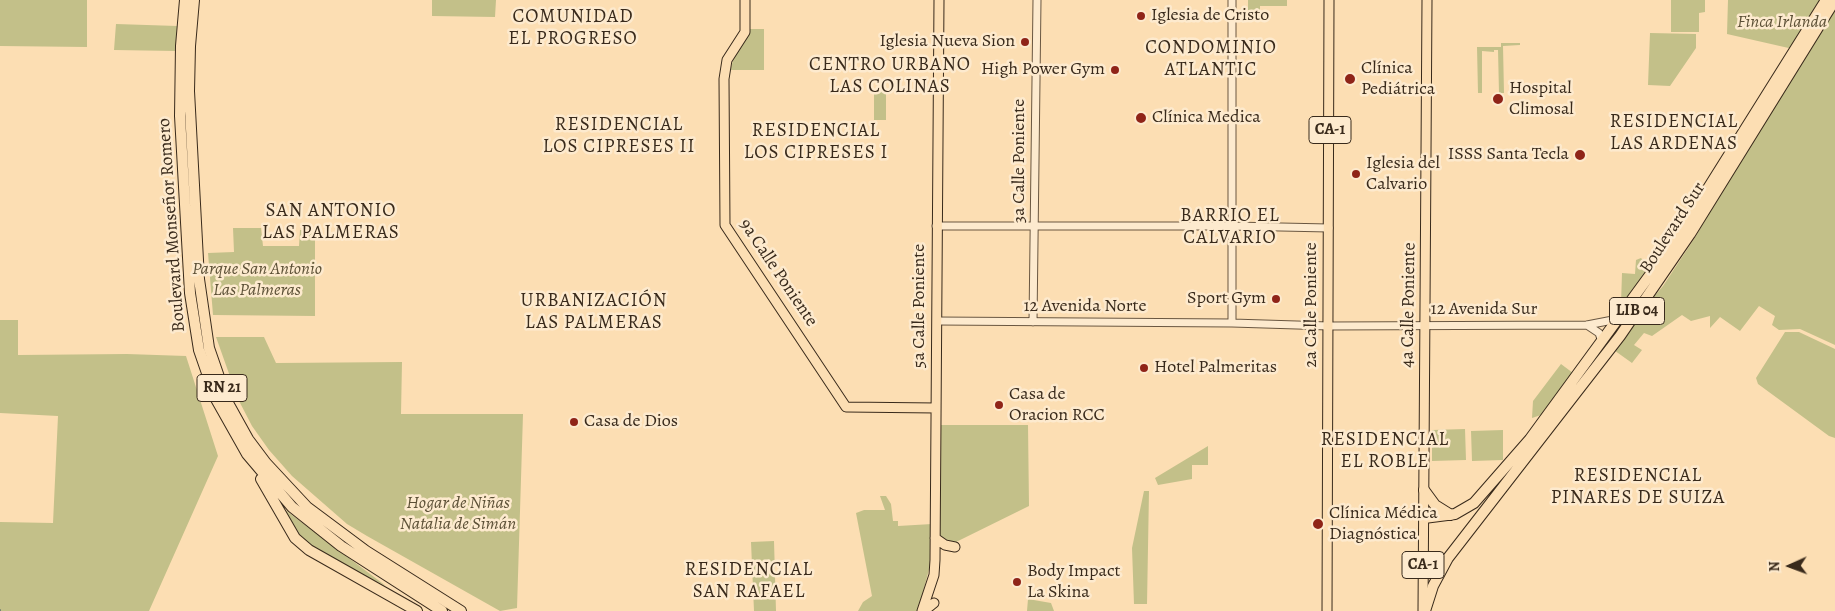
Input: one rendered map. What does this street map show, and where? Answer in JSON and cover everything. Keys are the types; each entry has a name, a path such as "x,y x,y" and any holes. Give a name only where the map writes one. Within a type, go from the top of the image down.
{"highway":[{"name":"Boulevard Monseñor Romero","path":"185,0 181,153 190,293 196,337 216,399 247,454 271,484 306,521 341,546 442,611"},
{"name":"Boulevard Monseñor Romero","path":"185,46 194,0"},
{"name":"Boulevard Sur","path":"1424,518 1451,515 1465,509 1485,493 1535,433 1678,238 1826,0"},
{"name":"Boulevard Sur","path":"1424,611 1433,586 1448,558 1620,336 1690,234 1835,0"},
{"name":"Boulevard Monseñor Romero","path":"185,57 202,308 213,361 236,418 266,463 307,507 366,551 461,611"},
{"path":"247,454 295,538 310,550 417,611"},
{"path":"1424,490 1435,505 1451,515"},
{"path":"1483,514 1497,511"}],"main road":[{"name":"9a Calle Poniente","path":"745,0 746,32 727,60 724,79 725,225 846,406 936,408"},
{"name":"5a Calle Poniente","path":"923,611 934,575 935,538 938,0"},
{"name":"2a Calle Poniente","path":"1327,611 1330,0"},
{"name":"4a Calle Poniente","path":"1424,611 1427,0"},
{"path":"935,538 944,545 955,547"},
{"path":"923,611 934,602"}],"street":[{"name":"3a Calle Poniente","path":"1033,322 1037,0"},
{"path":"1232,0 1232,323"},
{"path":"936,226 1232,226 1329,228"},
{"name":"12 Avenida Sur","path":"1232,323 1329,326 1587,325 1621,318"},
{"name":"12 Avenida Norte","path":"937,322 1232,323"},
{"path":"1587,325 1599,332 1602,343"}],"green space":[{"path":"0,0 87,0 87,47 0,46"},
{"path":"432,0 496,0 495,17 432,16"},
{"path":"1248,0 1287,0 1287,6 1260,6 1260,14 1248,14"},
{"path":"1671,0 1705,0 1705,12 1699,13 1699,32 1671,32"},
{"name":"Finca Irlanda","path":"1728,0 1823,0 1793,49 1727,34"},
{"path":"1835,3 1835,345 1800,329 1779,330 1772,325 1775,316 1759,306 1740,331 1720,317 1710,328 1710,316 1691,321 1682,315 1652,336 1644,333 1634,345 1642,350 1632,363 1611,348 1663,286 1694,239"},
{"path":"116,24 177,26 176,51 114,50"},
{"path":"749,29 764,29 764,70 730,70 736,52"},
{"path":"1650,33 1696,34 1696,48 1670,86 1648,85"},
{"path":"1501,43 1520,43 1520,45 1503,46 1504,93 1499,93 1498,50 1494,50 1494,52 1482,51 1482,93 1478,93 1477,47 1501,47"},
{"path":"874,90 886,90 886,120 874,120"},
{"name":"Parque San Antonio Las Palmeras","path":"233,228 261,228 263,246 299,246 300,230 315,230 315,316 213,315 208,253 234,252"},
{"path":"1641,258 1649,267 1654,261 1626,304 1621,304 1622,273 1635,274 1636,260"},
{"path":"0,320 18,320 18,355 127,354 186,356 218,456 149,611 0,611 0,522 53,523 58,416 0,413"},
{"path":"1785,332 1799,332 1835,349 1835,438 1829,436 1758,384 1756,378"},
{"name":"Hogar de Niñas Natalia de Simán","path":"216,337 264,337 276,363 402,362 401,414 523,414 517,608 500,611 367,536 347,524 292,476 269,450 252,426 238,399"},
{"path":"1561,364 1573,373 1544,414 1532,418 1533,401"},
{"path":"940,425 1028,425 1029,506 954,543 946,541 939,536"},
{"path":"1465,429 1466,460 1432,461 1432,430"},
{"path":"1503,430 1503,460 1472,461 1471,431"},
{"path":"1208,446 1208,465 1192,465 1192,479 1158,485 1155,478"},
{"path":"1144,491 1149,491 1147,604 1134,604 1132,548"},
{"path":"880,496 886,496 891,504 893,521 898,521 898,526 932,524 932,558 918,611 858,611 863,602 872,596 856,513 864,510 885,510"},
{"path":"280,506 386,586 315,551 295,532"},
{"path":"774,541 776,611 754,611 751,542"},
{"path":"1028,599 1051,603 1054,611 1027,611"}],"place":[{"name":"Iglesia de Cristo","path":"1141,16"},
{"name":"Iglesia Nueva Sion","path":"1025,42"},
{"name":"High Power Gym","path":"1115,70"},
{"name":"Clínica Pediátrica","path":"1350,79"},
{"name":"Hospital Climosal","path":"1498,99"},
{"name":"Clínica Medica","path":"1141,118"},
{"name":"ISSS Santa Tecla","path":"1580,155"},
{"name":"Iglesia del Calvario","path":"1356,174"},
{"name":"Sport Gym","path":"1276,299"},
{"name":"Hotel Palmeritas","path":"1144,368"},
{"name":"Casa de Oracion RCC","path":"999,405"},
{"name":"Casa de Dios","path":"574,422"},
{"name":"Clínica Médica Diagnóstica","path":"1318,524"},
{"name":"Body Impact La Skina","path":"1017,582"}],"district":[{"name":"COMUNIDAD EL PROGRESO","path":"573,28"},
{"name":"CONDOMINIO ATLANTIC","path":"1211,59"},
{"name":"CENTRO URBANO LAS COLINAS","path":"890,76"},
{"name":"RESIDENCIAL LAS ARDENAS","path":"1674,133"},
{"name":"RESIDENCIAL LOS CIPRESES II","path":"619,136"},
{"name":"RESIDENCIAL LOS CIPRESES I","path":"816,142"},
{"name":"SAN ANTONIO LAS PALMERAS","path":"331,222"},
{"name":"BARRIO EL CALVARIO","path":"1230,227"},
{"name":"URBANIZACIÓN LAS PALMERAS","path":"594,312"},
{"name":"RESIDENCIAL EL ROBLE","path":"1385,451"},
{"name":"RESIDENCIAL PINARES DE SUIZA","path":"1638,487"},
{"name":"RESIDENCIAL SAN RAFAEL","path":"749,581"}]}
